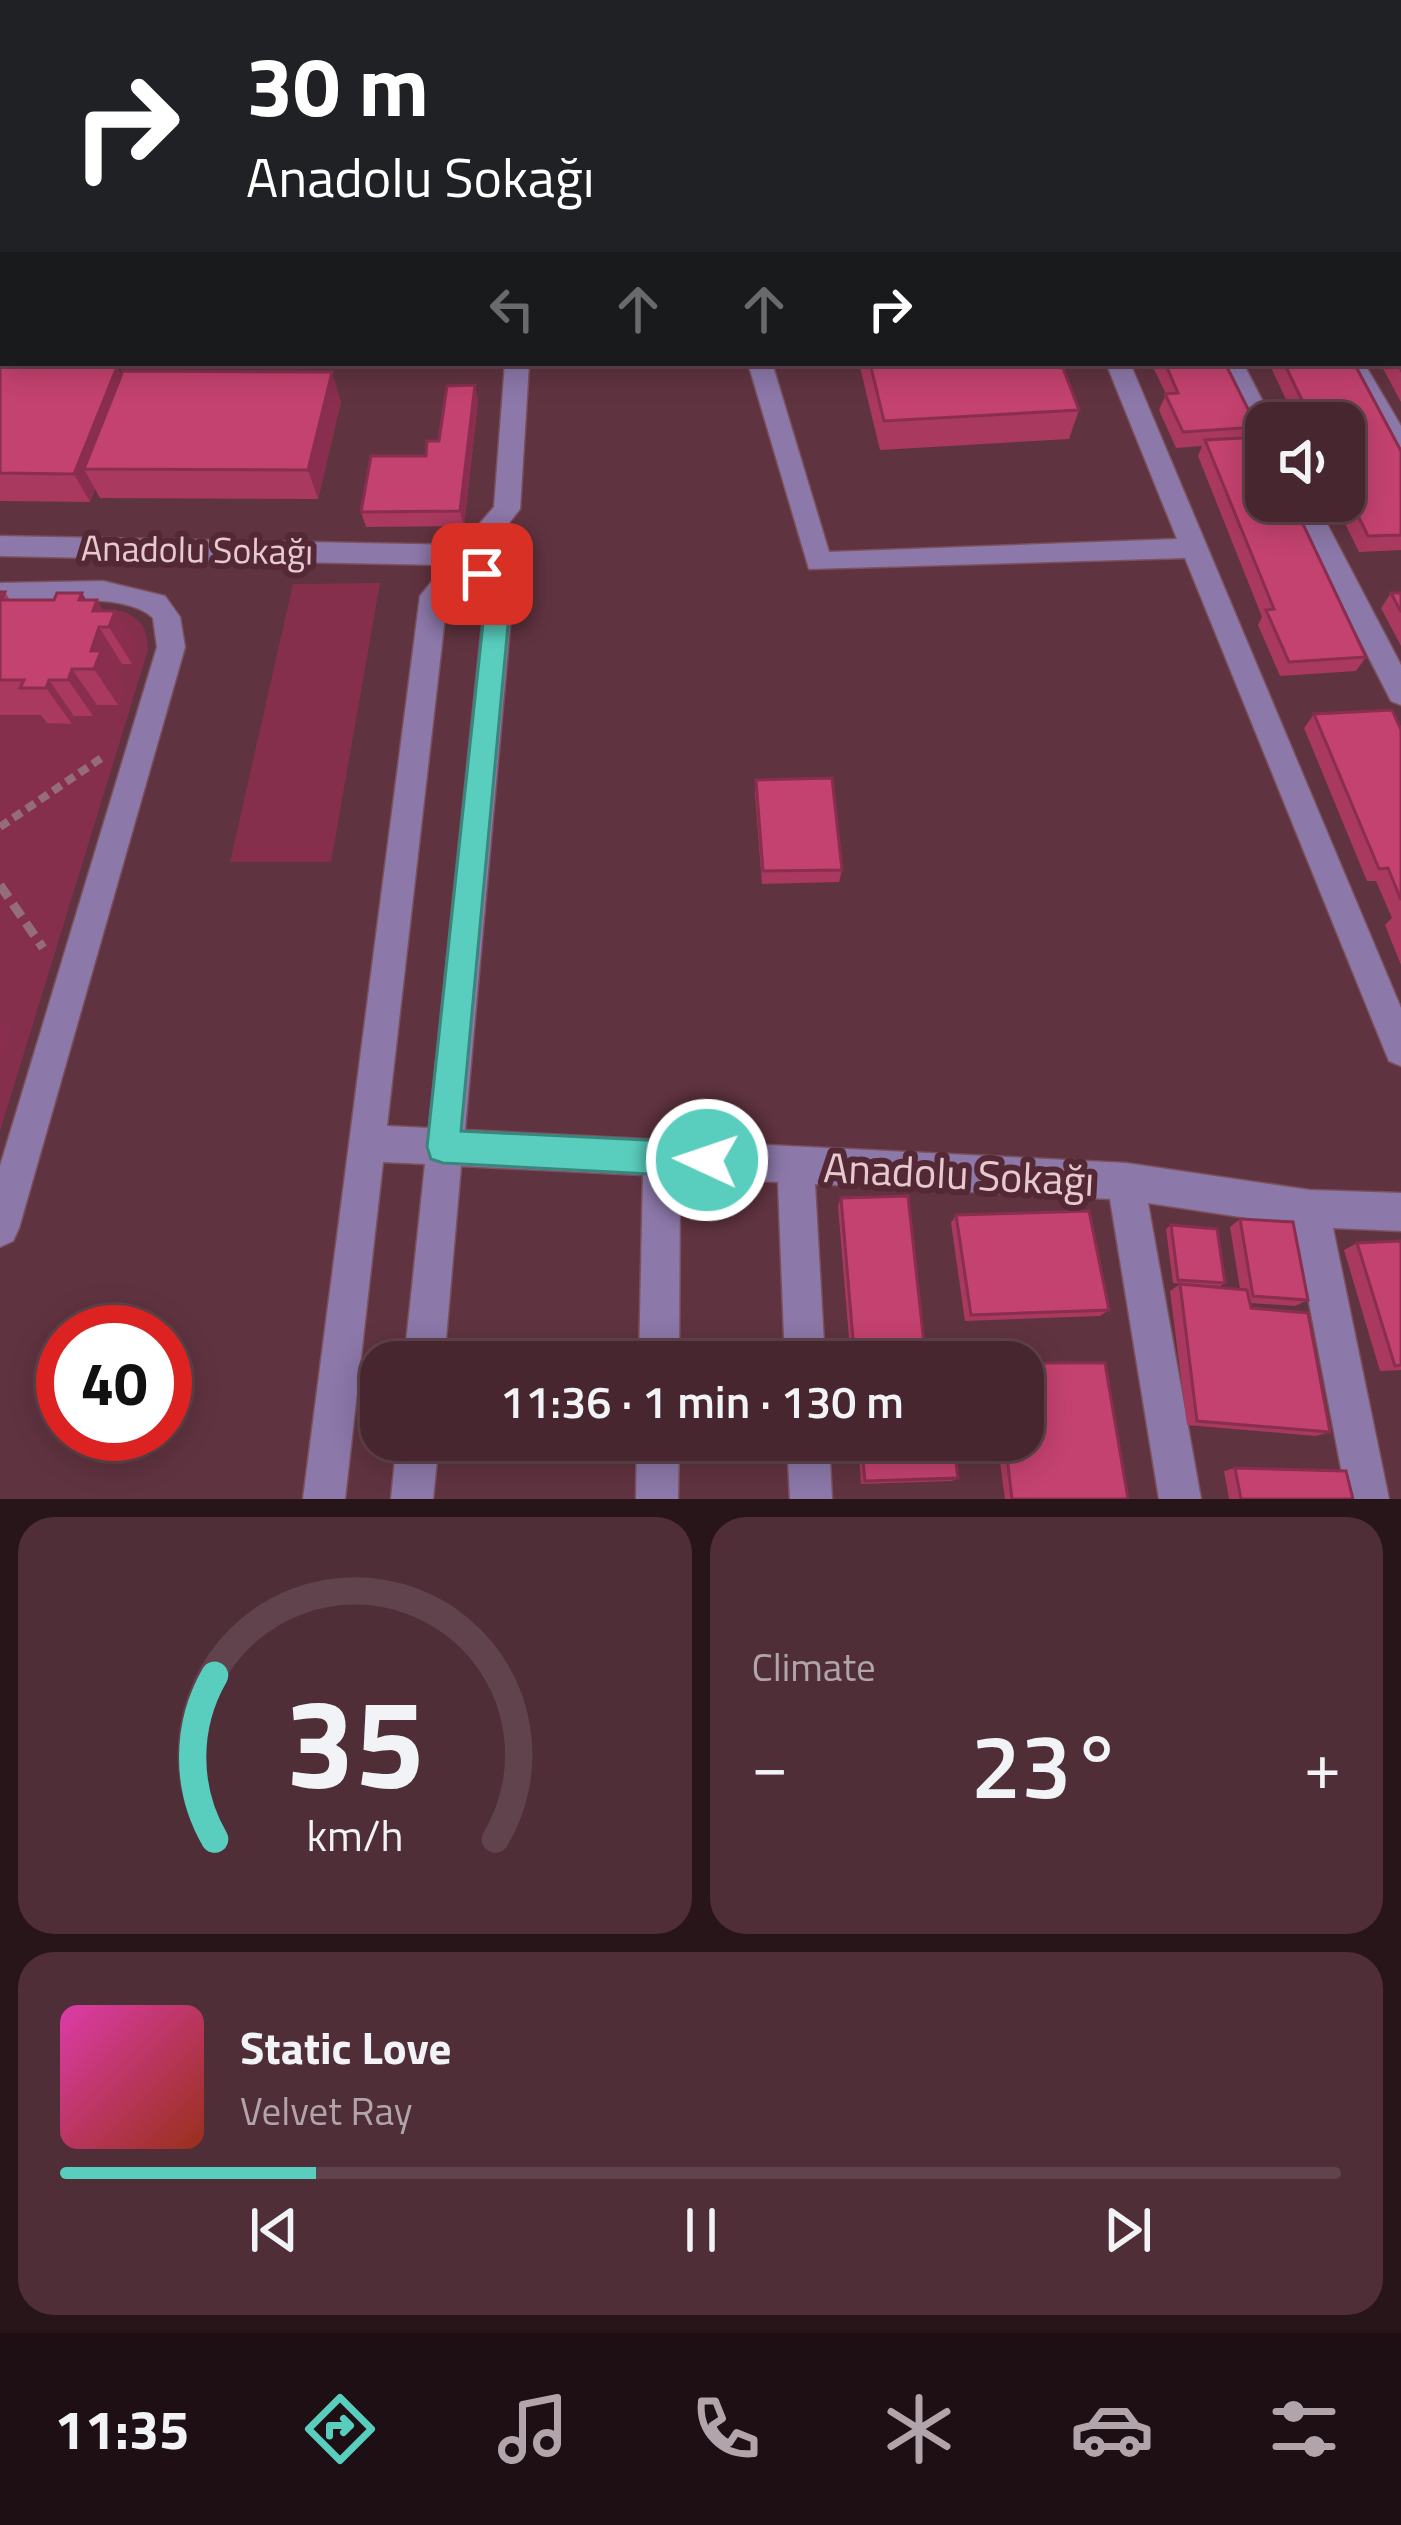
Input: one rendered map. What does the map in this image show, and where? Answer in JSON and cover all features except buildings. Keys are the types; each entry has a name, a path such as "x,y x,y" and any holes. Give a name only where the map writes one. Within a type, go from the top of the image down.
{"street":[{"path":"324,1499 434,596 507,508 517,366"},
{"path":"761,366 819,562 1196,548"},
{"path":"1119,366 1401,1049"},
{"path":"1233,366 1251,402"},
{"path":"1354,366 1401,447"},
{"path":"1313,522 1401,693"},
{"name":"Anadolu Sokağı","path":"0,546 465,555"},
{"path":"426,1341 499,593 465,555"},
{"path":"0,592 131,594 157,603 170,624 171,647 6,1190 0,1228"},
{"name":"Anadolu Sokağı","path":"370,1143 1126,1181 1310,1209 1401,1212"},
{"path":"659,1341 662,1158"},
{"path":"796,1165 804,1341"},
{"path":"1126,1181 1180,1499"},
{"path":"1310,1209 1368,1499"},
{"path":"412,1499 416,1461"},
{"path":"657,1499 658,1461"},
{"path":"809,1461 811,1499"}],"path":[{"path":"0,827 148,727"},
{"path":"0,885 70,989"}],"shaded area":[{"path":"380,583 331,862 230,862 293,584"},
{"path":"0,609 122,611 142,625 148,650 0,1131"}],"route":[{"path":"482,574 499,593 443,1147 707,1160"}]}
